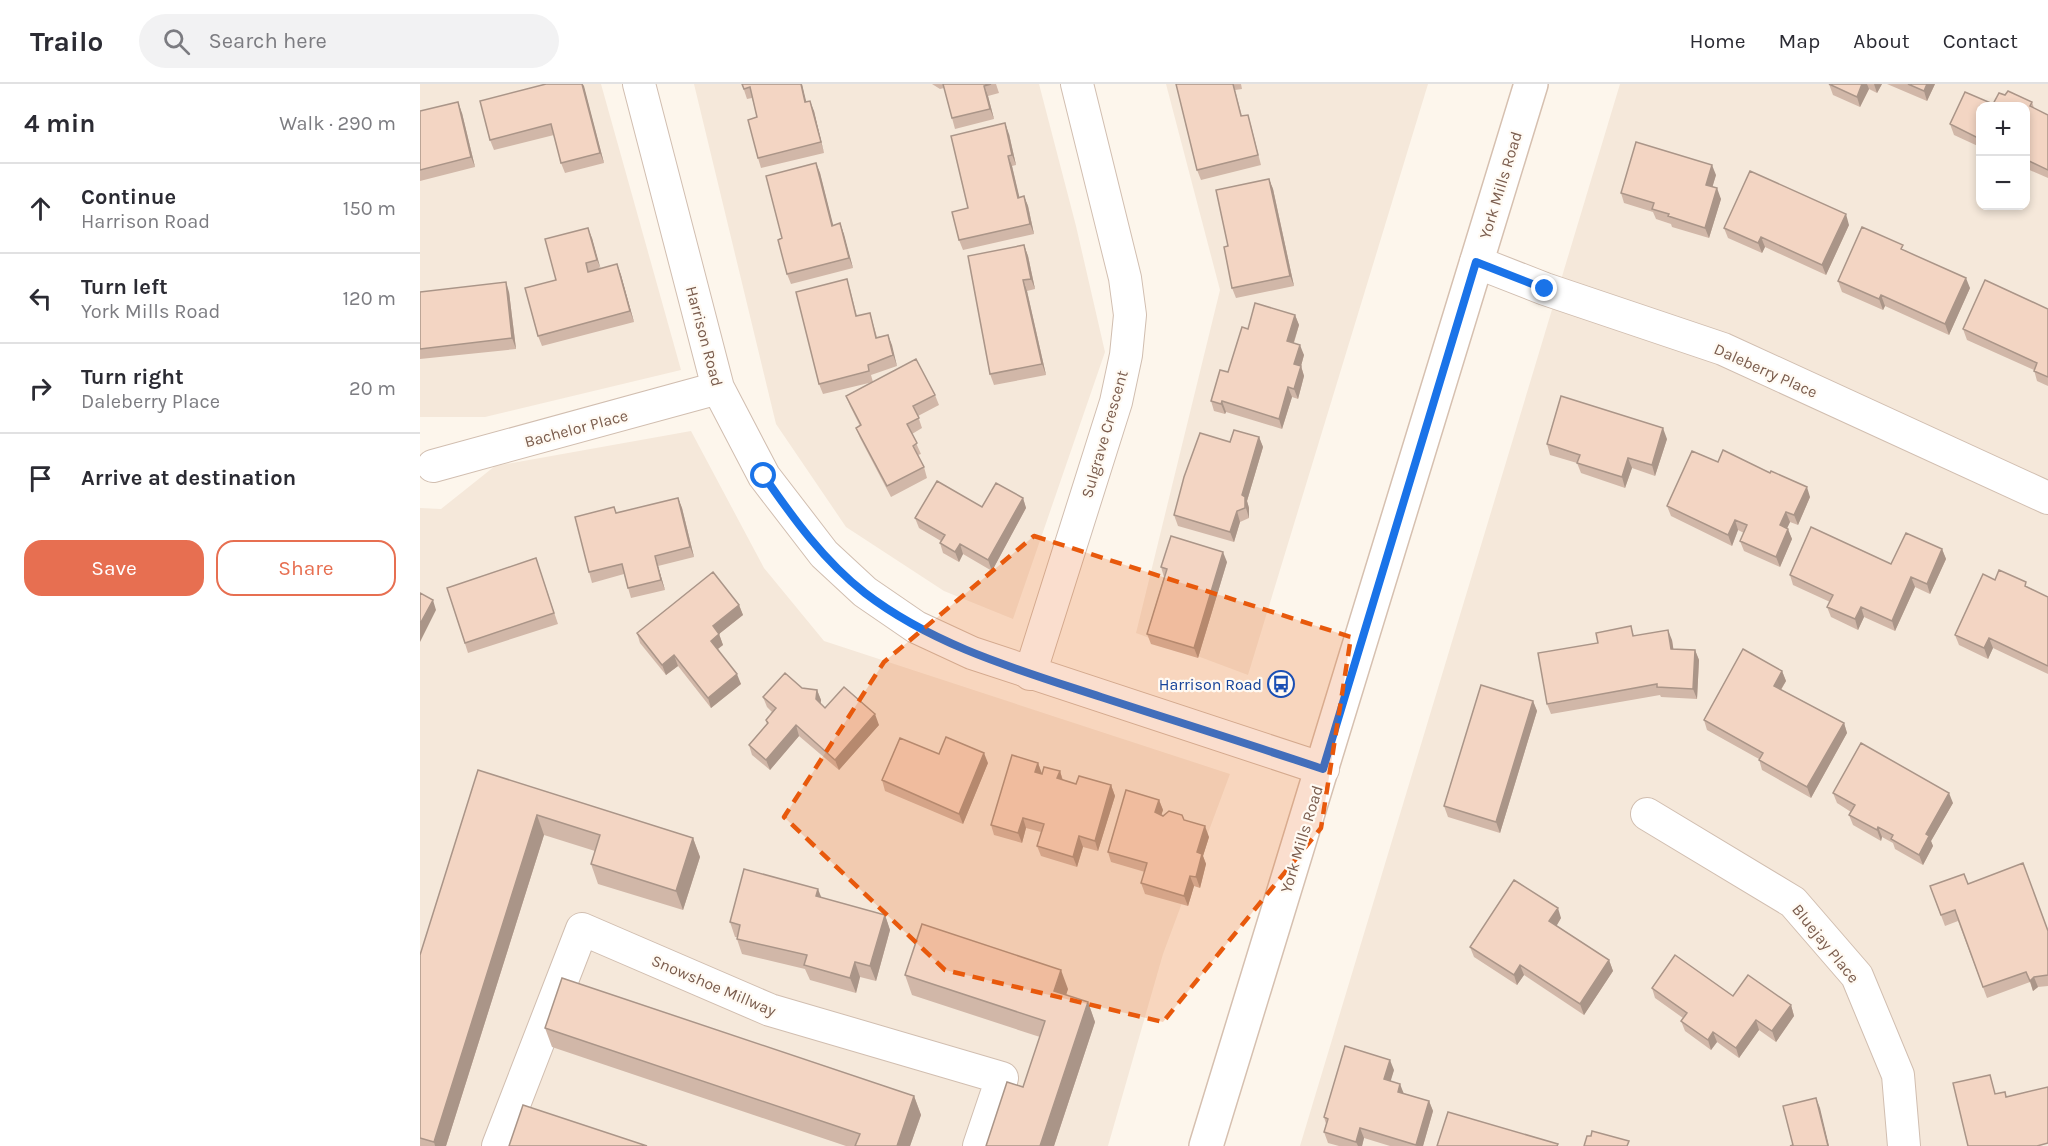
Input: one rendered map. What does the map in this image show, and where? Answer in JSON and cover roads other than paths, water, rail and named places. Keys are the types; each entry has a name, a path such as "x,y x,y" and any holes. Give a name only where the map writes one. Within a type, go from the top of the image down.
{"main road":[{"name":"York Mills Road","path":"1206,1146 1531,84"}],"street":[{"name":"Harrison Road","path":"639,84 718,387 764,476 787,509 824,554 865,592 916,627 972,653 1323,769"},
{"name":"Sulgrave Crescent","path":"1030,674 1116,402 1126,355 1130,315 1125,278 1077,84"},
{"name":"Daleberry Place","path":"1476,262 1545,289 1723,349 2048,498"},
{"name":"Bachelor Place","path":"433,466 718,387"},
{"name":"Bluejay Place","path":"1647,814 1793,902 1857,976 1898,1075 1904,1146"},
{"name":"Snowshoe Millway","path":"498,1146 582,929 770,1010 1002,1078 979,1146"}],"place":[{"name":"Harrison Road","path":"1281,684"}]}
